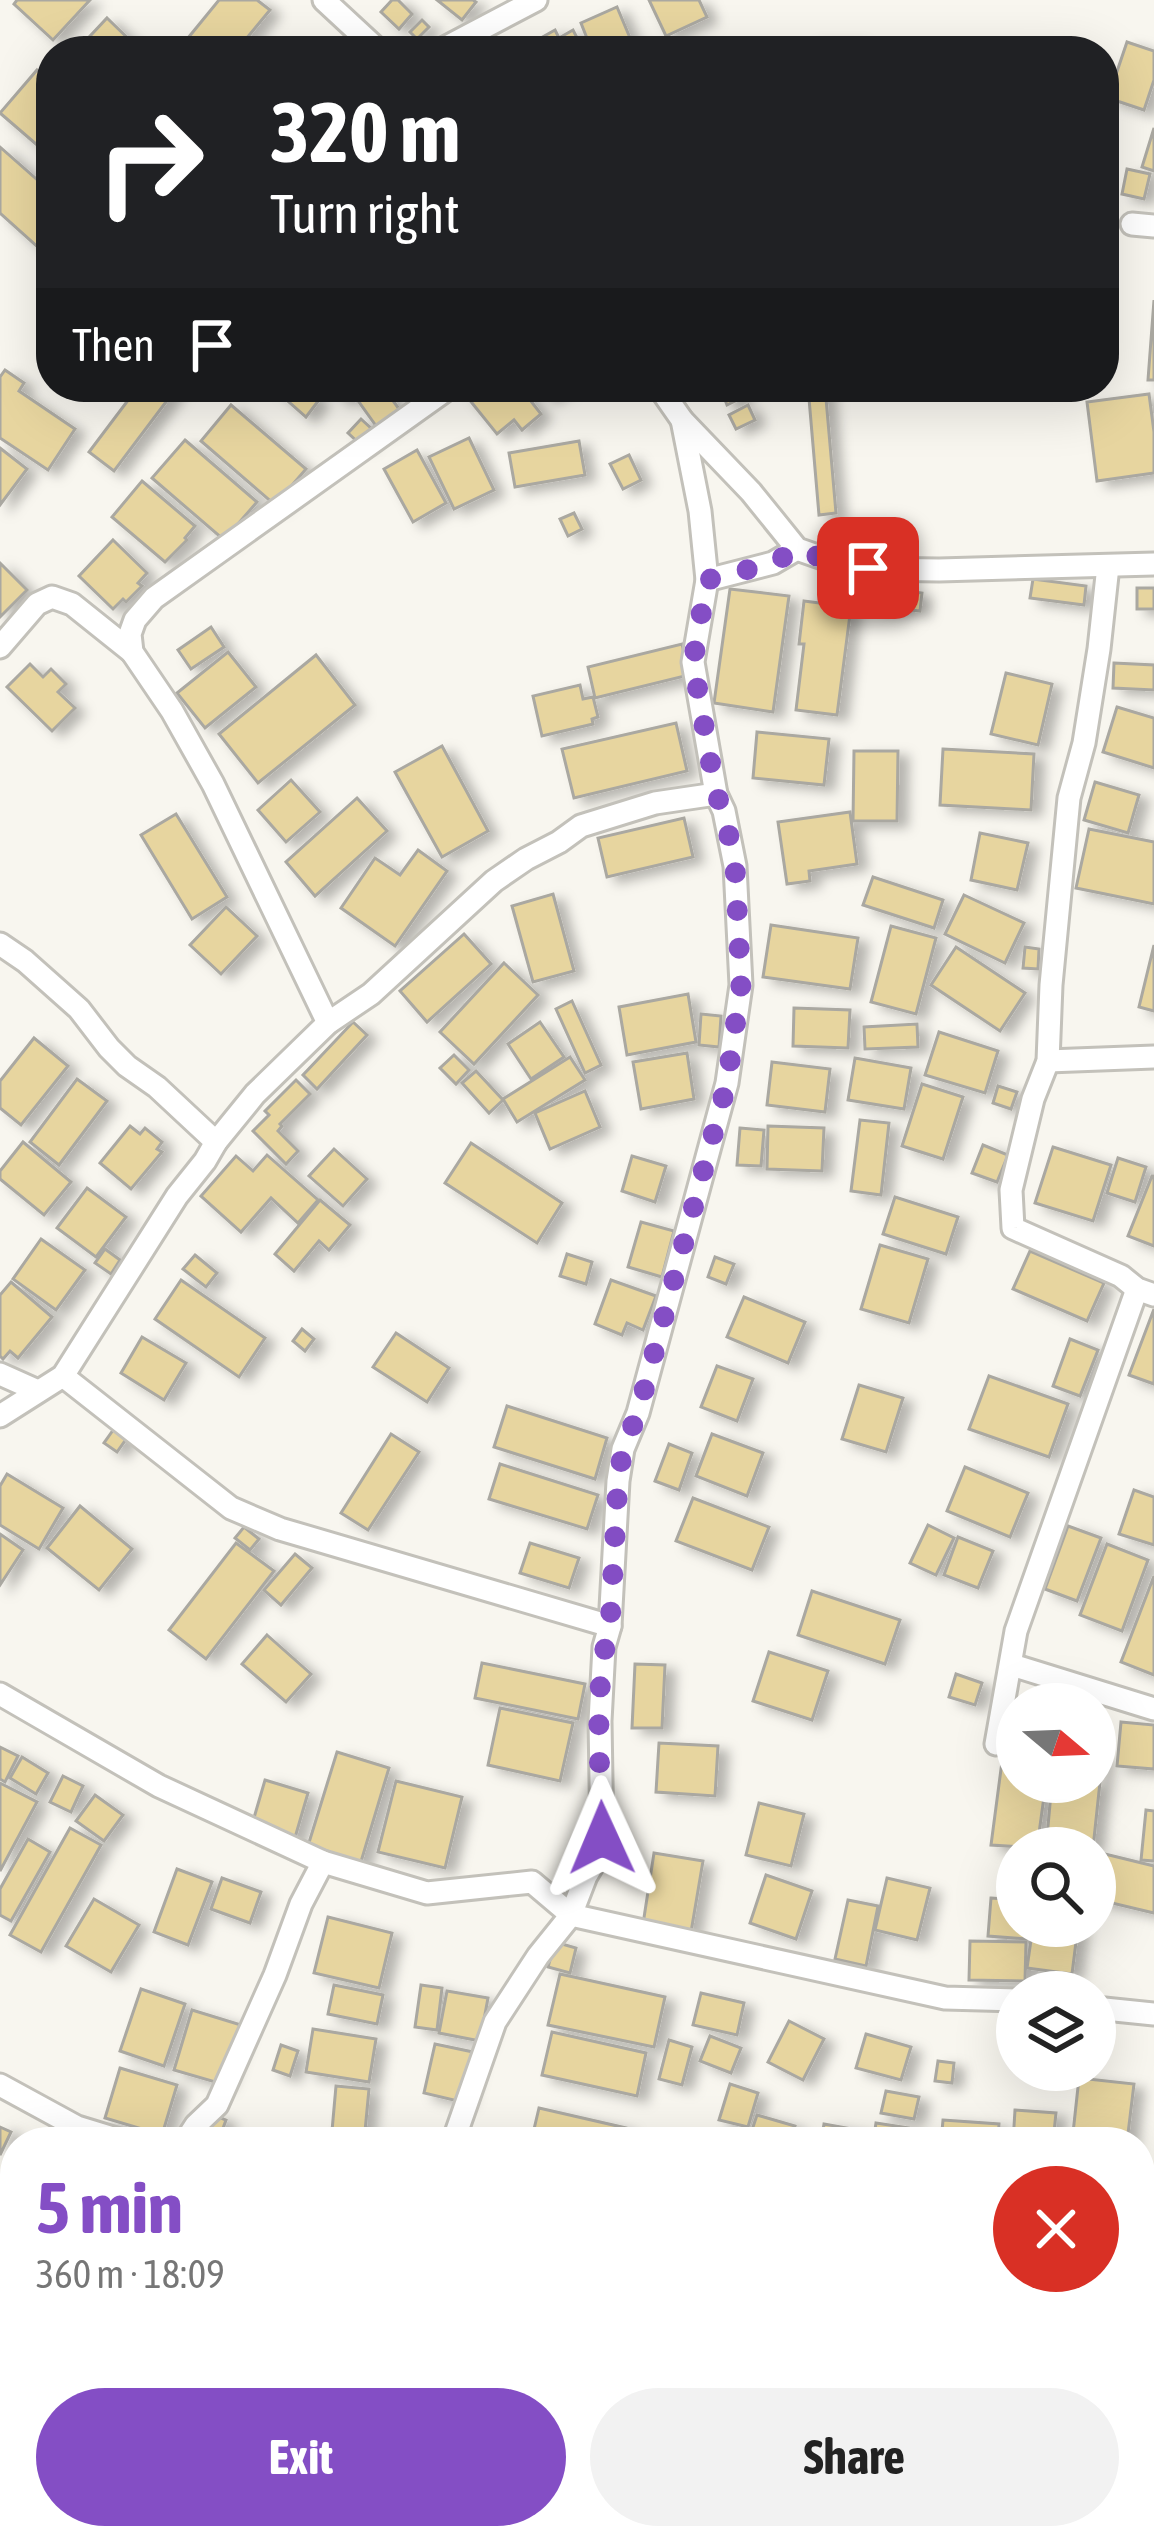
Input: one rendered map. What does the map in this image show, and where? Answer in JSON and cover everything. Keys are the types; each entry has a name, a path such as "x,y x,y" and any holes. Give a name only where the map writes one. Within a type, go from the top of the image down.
{"street":[{"path":"324,0 363,36"},
{"path":"468,36 536,0"},
{"path":"132,652 134,620 154,598 429,402"},
{"path":"669,402 797,549 860,571 1154,564"},
{"path":"458,2127 495,2022 538,1956 572,1915 602,1838 600,1721 623,1449 638,1413 727,1083 741,985 735,866 716,794 693,662 707,580 700,511 682,420"},
{"path":"707,580 773,563 797,549"},
{"path":"1008,1683 1016,1631 1146,1292 1121,1276 1012,1228 1011,1190 1048,1061 1069,798 1096,673 1108,566"},
{"path":"0,647 37,604 52,597 72,604 132,652 213,784 328,1023"},
{"path":"0,1416 63,1376 217,1142 255,1094 328,1023 370,994 494,881 581,826 655,803 716,794"},
{"path":"0,944 53,986 127,1066 217,1142"},
{"path":"1048,1061 1154,1057"},
{"path":"0,1374 38,1391"},
{"path":"63,1376 231,1508 280,1529 610,1626"},
{"path":"1012,1665 1154,1708"},
{"path":"0,1694 159,1786 323,1862 428,1893 532,1882 572,1915 945,1998 996,1999"},
{"path":"195,2127 217,2105 323,1862"},
{"path":"1116,2010 1154,2014"},
{"path":"0,2085 76,2127"}],"building":[{"path":"17,0 90,0 57,36 49,36 14,4"},
{"path":"219,0 257,0 270,10 248,36 190,36"},
{"path":"392,0 412,14 399,29 381,12"},
{"path":"437,0 473,0 476,2 462,20"},
{"path":"649,0 699,0 707,17 666,36"},
{"path":"617,7 629,36 586,36 581,23"},
{"path":"107,18 126,36 90,36"},
{"path":"422,20 429,27 420,36 410,32"},
{"path":"1127,42 1154,51 1154,80 1144,110 1119,102 1119,66"},
{"path":"36,71 36,144 0,113"},
{"path":"1154,128 1154,171 1142,167"},
{"path":"0,147 36,179 36,245 0,213"},
{"path":"1127,169 1150,174 1144,199 1122,194"},
{"path":"1154,300 1154,380 1148,380"},
{"path":"5,370 24,383 19,391 75,429 48,470 0,438 0,377"},
{"path":"1149,394 1154,473 1097,481 1087,402 1119,402 1119,398"},
{"path":"127,402 166,402 114,471 89,452"},
{"path":"289,402 317,402 306,417"},
{"path":"359,402 394,402 402,413 379,430"},
{"path":"471,402 532,402 541,414 522,430 514,420 497,434"},
{"path":"809,402 826,402 836,513 819,515"},
{"path":"231,405 306,469 275,505 201,441"},
{"path":"748,405 755,420 736,429 729,415"},
{"path":"361,419 373,430 361,445 348,433"},
{"path":"469,438 494,490 454,509 429,457"},
{"path":"185,440 257,502 224,540 152,478"},
{"path":"579,441 585,475 515,487 509,453"},
{"path":"0,448 27,469 0,505"},
{"path":"417,450 446,503 413,522 384,469"},
{"path":"629,455 641,480 623,489 610,464"},
{"path":"142,481 195,526 165,562 112,517"},
{"path":"574,513 582,529 568,536 560,519"},
{"path":"113,540 147,573 138,583 142,586 113,609 79,576"},
{"path":"0,563 27,590 0,617"},
{"path":"1033,579 1086,586 1084,605 1030,598"},
{"path":"876,587 922,593 920,611 874,606"},
{"path":"1137,588 1154,588 1154,609 1137,609"},
{"path":"730,589 789,596 773,712 714,703"},
{"path":"804,601 851,607 837,715 796,710"},
{"path":"211,627 224,647 191,669 178,650"},
{"path":"682,644 689,675 595,698 588,667"},
{"path":"228,652 256,687 205,728 177,693"},
{"path":"316,655 355,705 258,783 219,734"},
{"path":"1114,663 1154,665 1154,690 1113,688"},
{"path":"30,664 43,677 51,669 66,684 58,692 75,708 52,731 7,687"},
{"path":"1006,673 1052,684 1038,745 991,734"},
{"path":"580,685 583,699 593,697 598,717 592,719 593,724 542,736 533,696"},
{"path":"1117,707 1154,718 1154,768 1103,752"},
{"path":"676,723 687,771 574,798 562,749"},
{"path":"757,732 829,739 824,785 753,778"},
{"path":"442,746 488,831 442,857 395,772"},
{"path":"943,749 1034,754 1031,810 940,805"},
{"path":"854,751 898,751 897,821 853,821"},
{"path":"291,780 320,812 286,842 258,810"},
{"path":"1095,782 1139,795 1128,833 1084,820"},
{"path":"357,798 387,831 315,896 286,862"},
{"path":"850,812 857,864 809,871 810,881 787,884 778,822"},
{"path":"176,814 227,897 192,919 141,835"},
{"path":"684,818 693,857 607,877 598,838"},
{"path":"1089,829 1154,842 1154,904 1076,888"},
{"path":"980,833 1028,843 1017,890 971,880"},
{"path":"418,850 447,871 395,946 341,908 375,858 400,875"},
{"path":"873,877 943,900 934,928 863,905"},
{"path":"553,894 574,971 533,982 512,906"},
{"path":"964,895 1024,923 1005,963 945,934"},
{"path":"226,907 257,936 221,974 190,945"},
{"path":"771,925 858,938 850,989 763,977"},
{"path":"891,926 936,938 916,1014 871,1002"},
{"path":"464,934 491,964 427,1022 400,991"},
{"path":"1154,945 1154,1011 1139,1007"},
{"path":"956,947 1025,993 1000,1031 931,985"},
{"path":"1025,947 1039,949 1038,969 1023,968"},
{"path":"504,963 538,995 474,1064 440,1032"},
{"path":"688,994 696,1042 627,1055 619,1007"},
{"path":"572,1001 601,1065 585,1073 556,1009"},
{"path":"794,1008 850,1010 848,1048 793,1046"},
{"path":"701,1014 721,1016 719,1047 699,1045"},
{"path":"353,1022 367,1035 317,1089 303,1075"},
{"path":"540,1022 564,1057 531,1079 508,1044"},
{"path":"917,1024 918,1047 865,1049 864,1027"},
{"path":"939,1032 998,1051 985,1093 925,1075"},
{"path":"34,1038 68,1066 21,1125 0,1108 0,1081"},
{"path":"687,1053 694,1099 641,1109 633,1062"},
{"path":"454,1055 469,1070 456,1084 440,1068"},
{"path":"570,1057 585,1080 517,1122 503,1099"},
{"path":"855,1058 911,1068 904,1109 848,1100"},
{"path":"772,1062 830,1069 825,1112 767,1105"},
{"path":"476,1071 503,1100 489,1113 462,1083"},
{"path":"77,1079 107,1101 59,1165 30,1142"},
{"path":"296,1080 310,1094 280,1124 278,1131 298,1151 286,1164 253,1131 269,1115 265,1111"},
{"path":"922,1084 963,1097 943,1159 902,1146"},
{"path":"998,1086 1017,1092 1011,1109 993,1103"},
{"path":"585,1091 600,1127 550,1149 535,1113"},
{"path":"860,1120 889,1123 881,1195 851,1191"},
{"path":"130,1126 140,1134 145,1128 162,1142 157,1149 162,1152 131,1189 100,1163"},
{"path":"768,1126 824,1128 822,1171 767,1169"},
{"path":"740,1128 764,1130 761,1166 737,1165"},
{"path":"23,1142 71,1182 44,1215 0,1179 0,1171"},
{"path":"471,1143 562,1203 537,1243 445,1183"},
{"path":"983,1145 1008,1155 997,1182 972,1173"},
{"path":"1053,1147 1111,1165 1093,1221 1035,1203"},
{"path":"334,1149 367,1179 343,1206 309,1176"},
{"path":"267,1155 318,1200 298,1223 271,1198 241,1232 201,1196 236,1156 253,1171"},
{"path":"632,1156 666,1166 655,1202 622,1191"},
{"path":"1118,1158 1146,1167 1135,1202 1107,1193"},
{"path":"1154,1176 1154,1246 1128,1236"},
{"path":"87,1188 126,1217 96,1257 57,1228"},
{"path":"895,1197 958,1217 946,1254 883,1234"},
{"path":"320,1200 350,1225 329,1250 319,1241 294,1271 275,1254"},
{"path":"641,1222 674,1231 662,1277 628,1267"},
{"path":"41,1239 85,1270 56,1310 13,1279"},
{"path":"880,1245 928,1259 909,1323 861,1309"},
{"path":"105,1249 120,1260 111,1274 95,1263"},
{"path":"1030,1251 1104,1283 1087,1321 1013,1289"},
{"path":"567,1254 592,1262 586,1284 560,1276"},
{"path":"195,1255 217,1273 206,1287 183,1269"},
{"path":"715,1257 734,1264 726,1284 708,1277"},
{"path":"181,1280 265,1338 239,1377 155,1319"},
{"path":"611,1280 656,1296 643,1330 627,1323 622,1335 595,1324"},
{"path":"11,1282 52,1317 18,1358 10,1351 3,1359 0,1295"},
{"path":"744,1297 805,1322 788,1363 727,1337"},
{"path":"1154,1309 1154,1384 1129,1375"},
{"path":"302,1329 314,1339 305,1351 293,1341"},
{"path":"396,1333 449,1368 427,1402 373,1367"},
{"path":"142,1337 186,1363 164,1400 121,1373"},
{"path":"1070,1339 1098,1350 1080,1396 1053,1386"},
{"path":"717,1366 753,1379 737,1421 701,1407"},
{"path":"989,1376 1068,1404 1049,1457 969,1429"},
{"path":"859,1385 903,1398 886,1452 842,1439"},
{"path":"507,1406 607,1438 595,1479 494,1447"},
{"path":"116,1426 129,1435 117,1452 104,1443"},
{"path":"391,1434 419,1452 368,1530 341,1513"},
{"path":"712,1434 763,1453 747,1496 696,1476"},
{"path":"669,1444 692,1453 679,1490 655,1481"},
{"path":"500,1464 598,1495 587,1529 489,1499"},
{"path":"965,1467 1028,1493 1010,1537 947,1511"},
{"path":"7,1474 63,1508 39,1549 0,1525 0,1486"},
{"path":"1134,1490 1154,1497 1154,1545 1119,1534"},
{"path":"693,1498 769,1527 752,1570 676,1541"},
{"path":"80,1506 132,1549 99,1590 47,1548"},
{"path":"928,1525 954,1538 936,1575 910,1563"},
{"path":"1068,1526 1101,1538 1077,1601 1045,1589"},
{"path":"244,1527 259,1539 250,1550 235,1538"},
{"path":"0,1534 23,1550 0,1585"},
{"path":"958,1537 993,1551 978,1588 944,1575"},
{"path":"236,1543 274,1571 206,1659 169,1630"},
{"path":"530,1543 579,1558 569,1588 520,1573"},
{"path":"1107,1544 1148,1560 1122,1631 1080,1615"},
{"path":"295,1554 312,1568 281,1605 264,1590"},
{"path":"1154,1576 1154,1675 1121,1662"},
{"path":"812,1591 900,1620 885,1664 798,1635"},
{"path":"267,1635 311,1674 286,1702 242,1664"},
{"path":"769,1652 828,1671 812,1720 753,1701"},
{"path":"482,1663 585,1684 578,1719 475,1698"},
{"path":"635,1664 665,1665 662,1728 632,1728"},
{"path":"956,1674 982,1683 975,1705 949,1697"},
{"path":"500,1708 573,1723 560,1781 488,1765"},
{"path":"1121,1722 1154,1725 1154,1769 1117,1766"},
{"path":"659,1743 718,1746 715,1796 656,1792"},
{"path":"0,1747 18,1756 5,1782 0,1779"},
{"path":"337,1752 389,1768 360,1865 307,1849"},
{"path":"22,1757 48,1773 36,1794 10,1778"},
{"path":"63,1776 83,1786 71,1812 50,1802"},
{"path":"265,1780 308,1793 294,1841 251,1828"},
{"path":"396,1781 462,1797 445,1868 378,1852"},
{"path":"0,1783 37,1802 0,1871"},
{"path":"95,1795 123,1815 104,1841 76,1821"},
{"path":"759,1803 804,1814 791,1866 746,1855"},
{"path":"997,1803 1043,1803 1040,1827 996,1827 996,1845 991,1845"},
{"path":"1050,1803 1098,1803 1095,1827 1048,1827"},
{"path":"1146,1810 1154,1811 1154,1861 1141,1860"},
{"path":"70,1828 101,1845 41,1952 10,1935"},
{"path":"28,1839 50,1852 11,1921 0,1915 0,1889"},
{"path":"654,1853 703,1861 691,1932 643,1924"},
{"path":"1116,1857 1154,1866 1154,1913 1116,1904"},
{"path":"177,1869 212,1882 188,1945 154,1932"},
{"path":"766,1875 812,1891 796,1939 750,1923"},
{"path":"222,1878 261,1892 250,1923 211,1909"},
{"path":"887,1878 930,1888 917,1940 875,1930"},
{"path":"991,1898 996,1898 996,1937 988,1936"},
{"path":"94,1899 139,1925 111,1972 66,1946"},
{"path":"848,1900 878,1906 866,1966 835,1959"},
{"path":"328,1917 392,1933 379,1988 314,1973"},
{"path":"970,1941 1026,1947 1025,1971 996,1971 996,1980 969,1980"},
{"path":"555,1942 576,1948 570,1973 548,1967"},
{"path":"1030,1947 1075,1947 1072,1971 1027,1968"},
{"path":"560,1974 665,1997 654,2047 548,2025"},
{"path":"334,1985 383,1995 377,2024 328,2014"},
{"path":"421,1985 442,1988 437,2030 415,2027"},
{"path":"141,1989 185,2004 164,2066 120,2051"},
{"path":"447,1991 488,1998 480,2041 439,2033"},
{"path":"701,1993 744,2003 737,2035 693,2025"},
{"path":"192,2010 241,2025 222,2084 174,2070"},
{"path":"789,2021 824,2039 803,2080 768,2062"},
{"path":"313,2029 376,2039 369,2082 306,2072"},
{"path":"552,2032 646,2053 637,2096 542,2075"},
{"path":"866,2034 911,2047 901,2080 856,2068"},
{"path":"710,2036 741,2048 731,2073 700,2061"},
{"path":"669,2040 692,2047 682,2085 659,2079"},
{"path":"435,2044 473,2052 462,2102 424,2093"},
{"path":"281,2045 298,2051 290,2076 273,2070"},
{"path":"938,2061 954,2063 952,2083 935,2081"},
{"path":"120,2068 177,2085 164,2127 135,2127 105,2118"},
{"path":"1116,2082 1134,2084 1129,2127 1074,2127 1078,2091 1116,2091"},
{"path":"730,2084 758,2093 748,2127 719,2120"},
{"path":"336,2086 369,2089 365,2127 332,2127"},
{"path":"886,2091 919,2097 914,2119 881,2113"},
{"path":"539,2108 622,2127 535,2127"},
{"path":"1015,2110 1056,2113 1055,2127 1014,2127"},
{"path":"211,2114 226,2120 223,2127 206,2127"},
{"path":"757,2115 795,2126 795,2127 753,2127"},
{"path":"943,2120 999,2124 999,2127 942,2127"}],"route":[{"path":"602,1838 600,1721 623,1449 638,1413 727,1083 741,985 735,866 716,794 693,662 707,580 773,563 797,549 860,571 868,568"}]}
